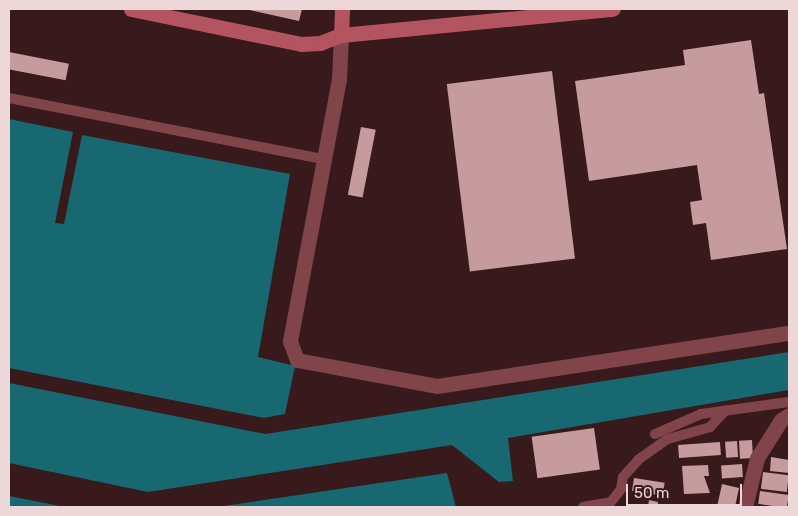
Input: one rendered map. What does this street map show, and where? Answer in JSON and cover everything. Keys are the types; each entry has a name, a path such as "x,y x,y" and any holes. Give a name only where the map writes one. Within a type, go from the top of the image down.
{"street":[{"path":"131,9 302,44 320,43 341,35 613,9"},
{"path":"342,9 339,79 290,341 298,360 437,386 789,333"},
{"path":"745,507 757,458 780,420 789,415"}],"lane":[{"path":"9,98 324,158"},
{"path":"655,434 701,414 789,402"},
{"path":"583,507 611,502 621,489 623,477 639,459 668,440 710,427 726,410"}],"water":[{"path":"9,119 73,132 55,223 64,224 82,135 290,174 258,357 295,366 285,414 264,418 9,368"},
{"path":"789,352 789,390 508,438 513,481 499,482 452,445 148,492 9,463 9,383 265,434"},
{"path":"447,473 456,507 217,507"},
{"path":"9,496 65,507 9,507"}],"building":[{"path":"245,9 302,9 299,21"},
{"path":"751,40 759,94 764,93 787,249 711,260 706,223 693,225 690,202 702,200 697,165 589,181 575,81 685,65 683,50"},
{"path":"9,52 69,64 66,80 9,69"},
{"path":"552,71 575,259 470,272 447,84"},
{"path":"361,127 376,130 363,198 348,195"},
{"path":"594,428 600,470 537,478 532,437"},
{"path":"752,440 753,458 740,459 739,441"},
{"path":"737,441 738,457 726,458 725,442"},
{"path":"720,442 721,455 679,458 678,445"},
{"path":"771,457 789,460 789,473 770,471"},
{"path":"742,464 743,477 722,478 721,465"},
{"path":"708,465 709,476 704,476 710,493 684,494 682,466"},
{"path":"763,472 789,475 787,492 761,489"},
{"path":"634,478 665,483 663,496 632,491"},
{"path":"722,484 739,488 735,507 717,507"},
{"path":"760,491 789,495 787,507 758,504"},
{"path":"649,500 658,502 658,507 648,507"}]}
